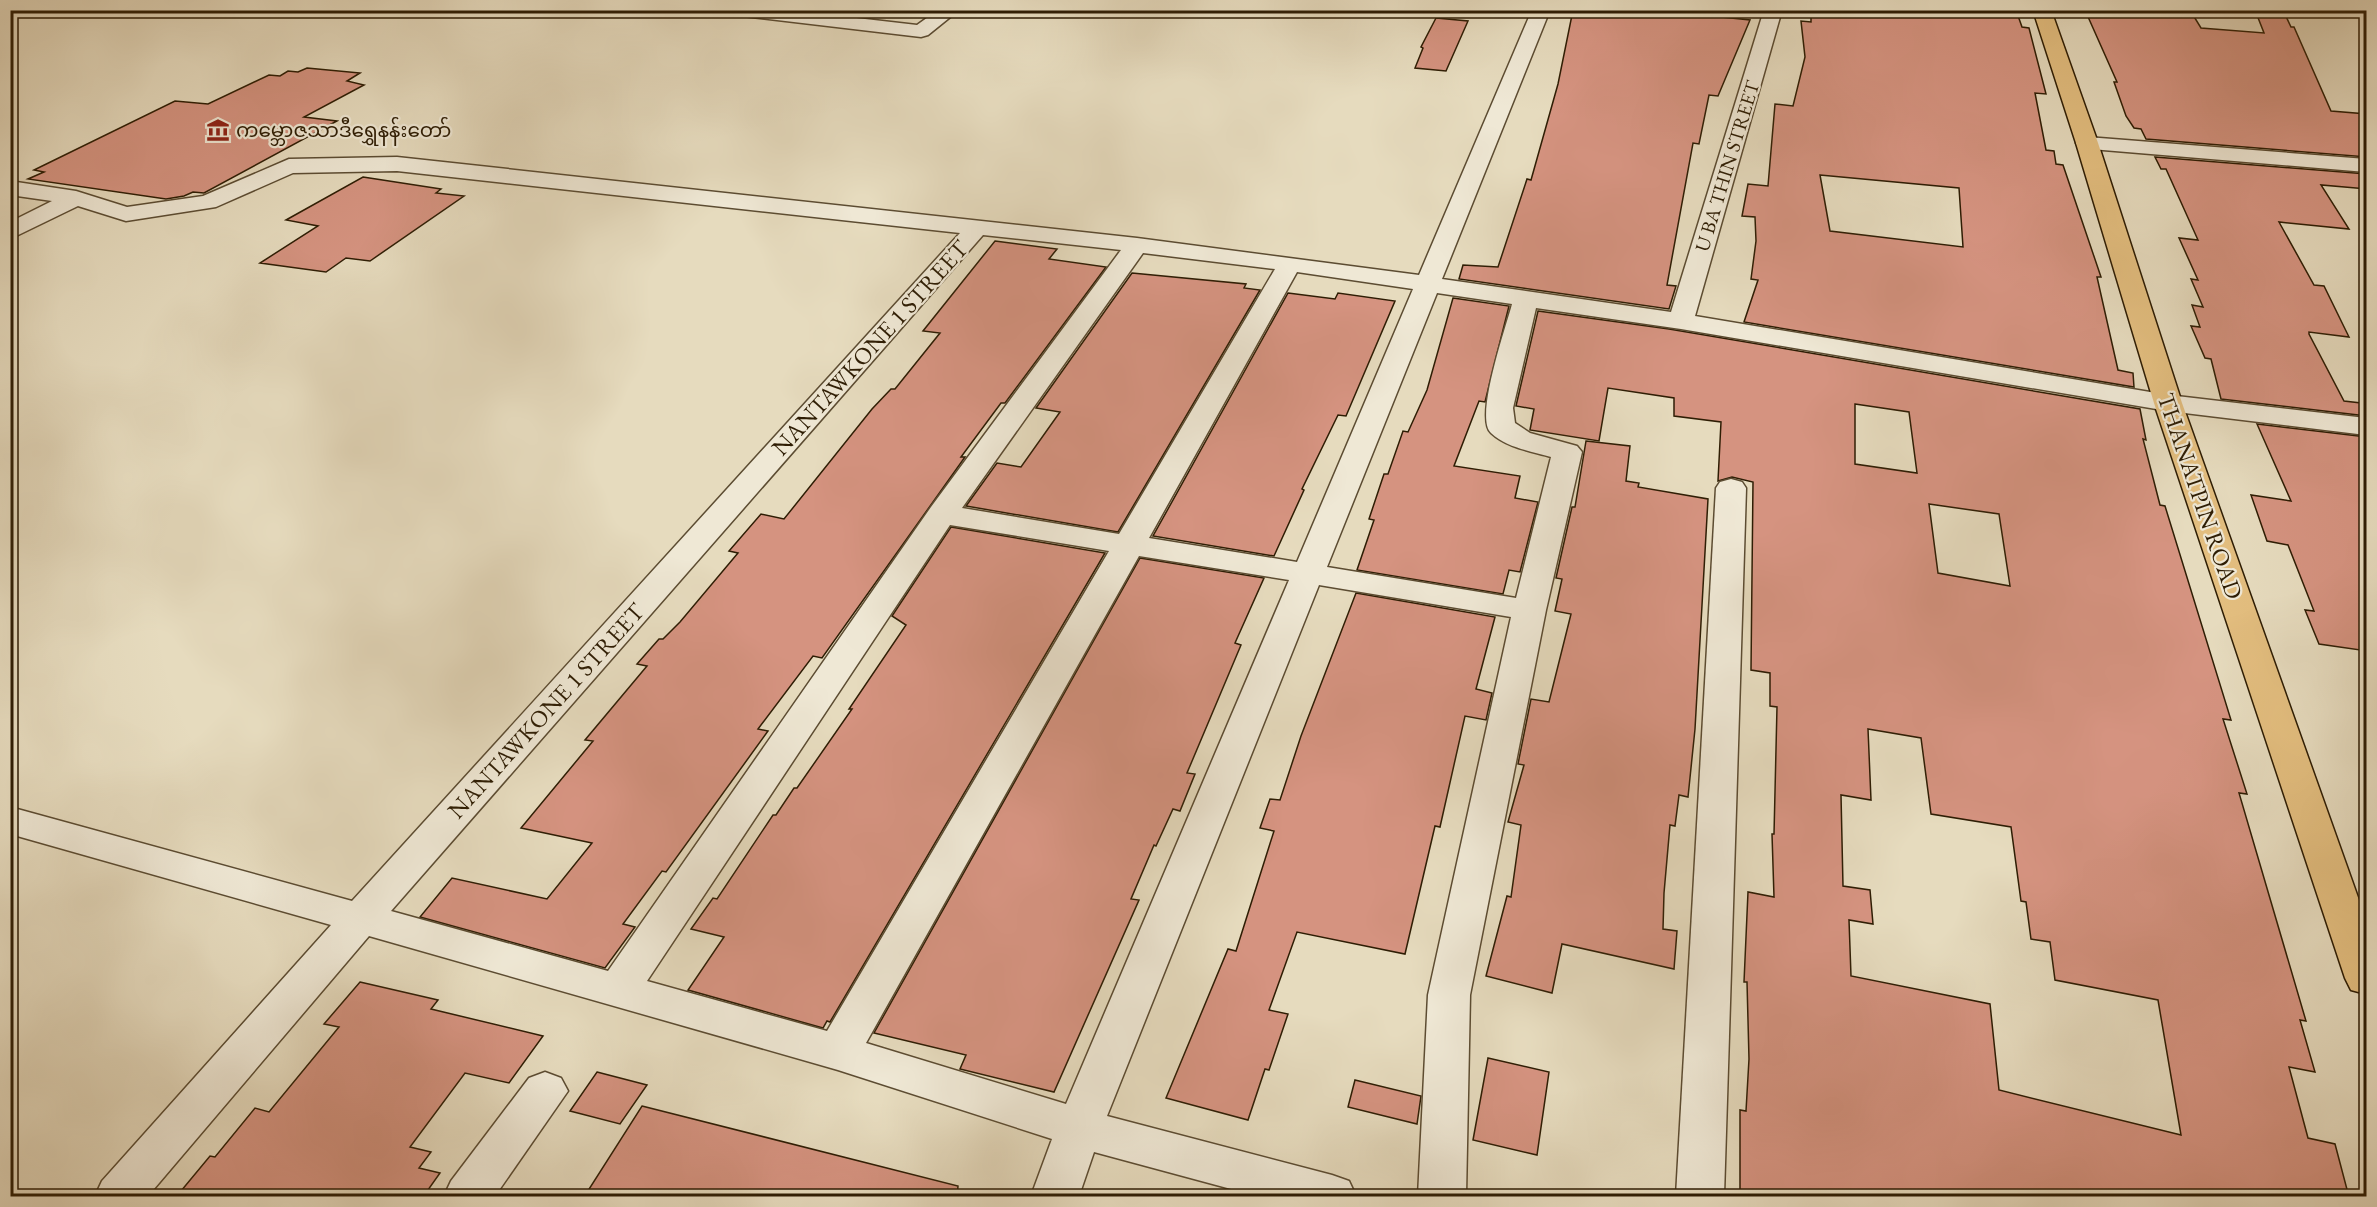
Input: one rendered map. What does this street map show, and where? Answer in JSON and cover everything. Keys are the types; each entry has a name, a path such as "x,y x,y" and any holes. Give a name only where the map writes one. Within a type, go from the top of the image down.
{"main road":[{"name":"THANATPIN ROAD","path":"2042,10 2087,143 2168,403 2367,978"}],"street":[{"path":"734,10 778,13 921,31 950,10"},
{"path":"1055,1197 1079,1128 1309,576 1426,284 1540,10"},
{"name":"U BA THIN STREET","path":"1681,321 1773,10"},
{"path":"2087,143 2367,166"},
{"path":"10,188 76,198 126,214 208,202 289,166 397,164 1137,245 1290,264 1681,321 2168,403 2367,427"},
{"path":"10,232 76,198"},
{"name":"NANTAWKONE 1 STREET","path":"119,1197 361,918 977,228"},
{"path":"618,990 942,514 1137,245"},
{"path":"838,1052 1290,264"},
{"path":"1442,1197 1449,995 1529,610 1567,452 1520,439 1501,427 1499,408 1526,298"},
{"path":"1700,1197 1731,488"},
{"path":"942,514 1309,576 1529,610"},
{"path":"10,820 838,1052 1079,1128 1332,1197"},
{"path":"468,1197 545,1091"}],"building":[{"path":"1573,10 1654,10 1750,20 1718,96 1709,95 1699,144 1693,143 1667,285 1676,286 1669,309 1459,279 1463,265 1498,267 1527,179 1531,180 1558,84"},
{"path":"1849,10 2016,10 2022,27 2029,28 2046,94 2035,93 2046,150 2054,151 2056,164 2063,165 2101,277 2097,277 2118,370 2133,373 2134,387 1744,322 1758,280 1751,279 1756,241 1755,217 1742,216 1748,184 1768,186 1775,104 1793,106 1805,57 1801,21 1811,22 1811,12 1849,15","holes":["1820,175 1959,188 1963,247 1830,231"]},
{"path":"2085,10 2190,10 2201,28 2264,33 2255,10 2283,10 2291,27 2294,27 2331,111 2367,114 2367,157 2146,139 2141,129 2134,128 2126,116 2114,82 2117,82"},
{"path":"1436,18 1468,21 1446,71 1415,68 1423,48 1421,47"},
{"name":"ကမ္ဘောဇသာဒီရွှေနန်းတော်","path":"307,68 360,73 347,81 364,85 304,117 337,121 204,193 193,192 166,199 28,179 44,172 34,170 175,101 208,104 269,75 280,76 288,71 298,72"},
{"path":"2155,157 2367,174 2367,189 2321,185 2349,229 2279,222 2314,285 2324,286 2349,337 2309,332 2309,334 2344,401 2361,403 2367,416 2221,399 2211,359 2205,358 2191,326 2200,327 2192,305 2203,307 2191,279 2198,280 2179,238 2198,240 2166,169 2161,169"},
{"path":"363,177 441,189 436,193 464,196 370,261 346,258 326,272 260,263 318,226 286,220"},
{"path":"995,241 1057,249 1049,259 1106,267 1005,403 1001,403 961,457 965,457 822,658 813,656 758,729 768,731 666,872 662,871 623,924 635,927 605,968 420,917 452,878 547,899 592,843 521,828 593,741 585,740 647,666 637,664 659,639 663,639 680,622 738,553 729,551 761,514 784,519 872,409 891,389 895,389 940,333 923,331"},
{"path":"1132,273 1246,284 1244,288 1260,290 1118,532 966,506 997,463 1021,467 1060,412 1036,408"},
{"path":"1288,293 1335,299 1338,293 1395,301 1346,416 1338,415 1302,489 1304,490 1274,556 1153,536"},
{"path":"1453,298 1509,306 1485,402 1479,401 1454,466 1520,476 1515,498 1538,502 1520,572 1509,570 1503,594 1357,570 1374,520 1369,519 1384,474 1388,474 1403,431 1408,432 1427,390"},
{"path":"1538,311 1669,329 2140,409 2146,440 2143,439 2160,505 2165,506 2231,720 2223,719 2247,794 2239,793 2306,1021 2300,1020 2315,1072 2289,1067 2308,1138 2335,1144 2349,1197 1740,1197 1740,1110 1746,1111 1749,1059 1747,982 1744,982 1748,892 1774,897 1772,834 1774,834 1777,707 1770,706 1770,673 1751,670 1753,482 1732,477 1718,481 1721,422 1674,416 1674,398 1608,388 1599,441 1530,430 1534,409 1516,406","holes":["1855,404 1909,412 1917,473 1855,464","1929,504 1999,514 2010,586 1938,573","1868,729 1921,738 1931,814 2011,827 2021,901 2026,902 2031,939 2050,942 2055,980 2158,1000 2181,1135 1999,1090 1990,1004 1851,976 1849,920 1873,924 1870,890 1843,886 1841,795 1871,800"]},
{"path":"2257,424 2367,437 2367,651 2319,644 2305,610 2314,611 2288,545 2267,541 2251,495 2291,501"},
{"path":"1586,441 1630,446 1626,481 1639,483 1638,487 1708,499 1695,729 1688,797 1679,795 1675,826 1670,825 1664,893 1663,929 1677,931 1674,969 1562,944 1552,993 1486,976 1507,896 1511,897 1521,825 1508,822 1524,765 1518,764 1531,699 1549,702 1571,614 1555,611 1562,579 1556,578 1572,507 1575,507"},
{"path":"951,527 1105,553 830,1022 827,1021 823,1028 688,990 724,937 691,929 713,898 717,899 773,815 776,815 794,788 797,788 852,709 849,709 906,625 892,616"},
{"path":"1140,558 1264,578 1235,643 1241,645 1187,773 1195,774 1180,811 1173,809 1156,846 1154,845 1131,899 1139,900 1054,1092 960,1069 966,1055 874,1033"},
{"path":"1356,593 1495,617 1476,689 1492,693 1486,720 1465,716 1440,827 1435,826 1405,954 1297,932 1269,1010 1288,1014 1269,1070 1265,1069 1248,1120 1166,1098 1228,949 1236,951 1274,831 1260,828 1270,799 1280,800 1301,736"},
{"path":"360,982 438,1000 431,1009 543,1036 509,1083 465,1073 410,1147 431,1152 419,1168 440,1173 423,1197 176,1197 210,1156 215,1157 255,1108 269,1112 339,1027 324,1024"},
{"path":"1488,1058 1549,1072 1537,1155 1473,1140"},
{"path":"597,1072 647,1085 620,1124 570,1111"},
{"path":"1355,1080 1421,1096 1417,1124 1348,1107"},
{"path":"642,1106 958,1186 957,1197 584,1197"}],"place":[{"name":"ကမ္ဘောဇသာဒီရွှေနန်းတော်","path":"218,130"}]}
